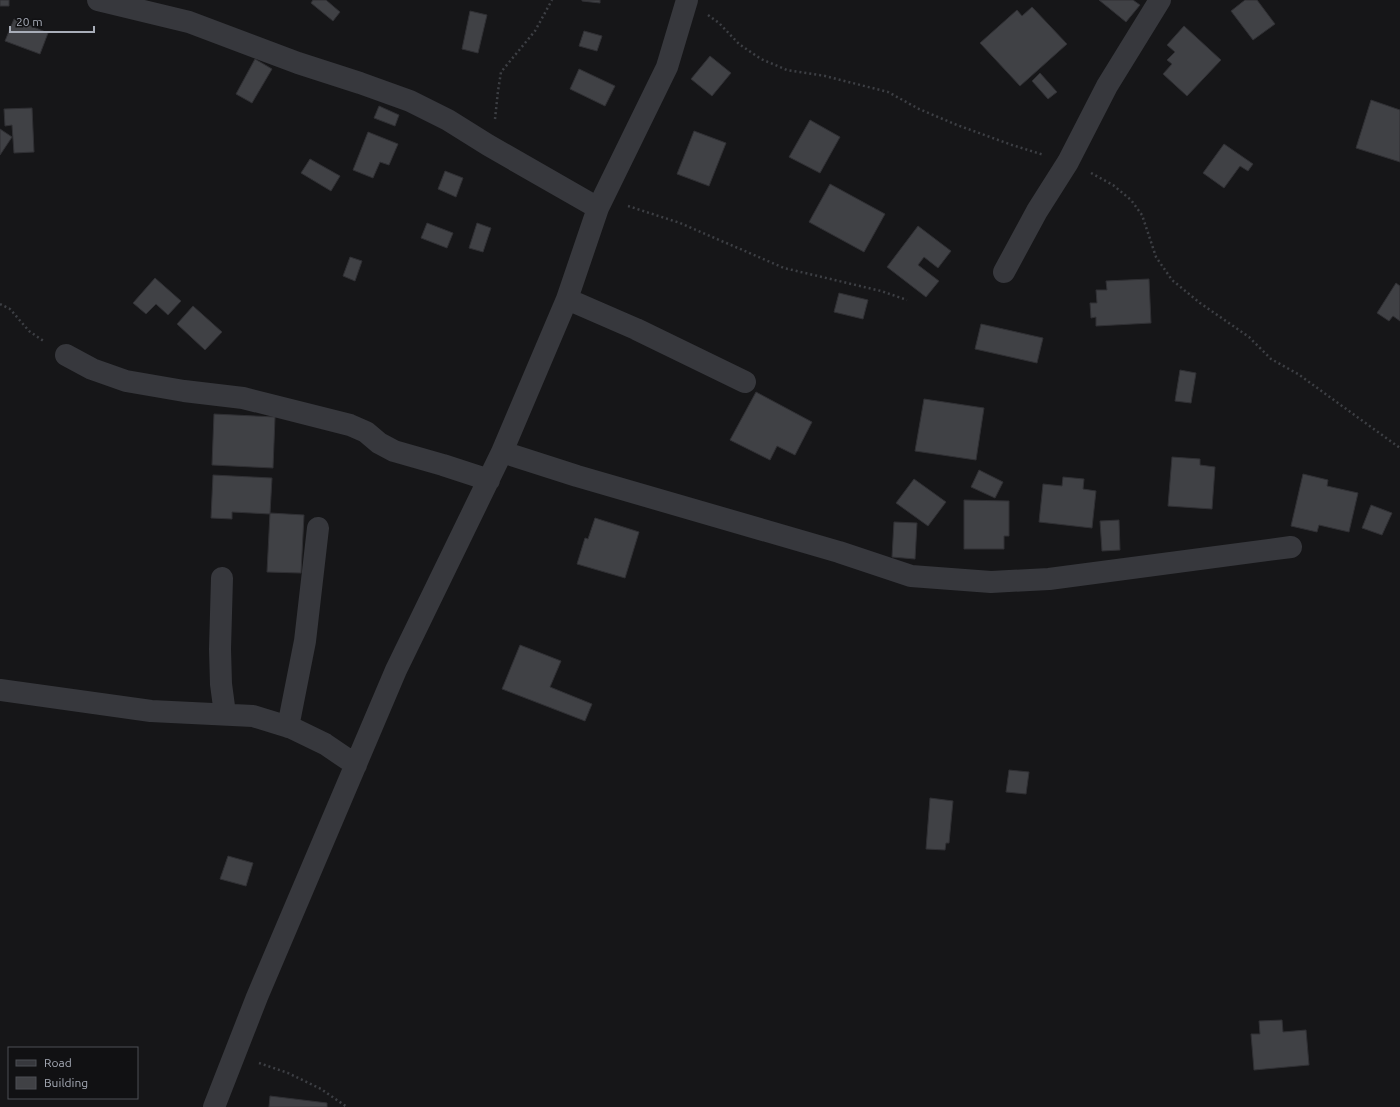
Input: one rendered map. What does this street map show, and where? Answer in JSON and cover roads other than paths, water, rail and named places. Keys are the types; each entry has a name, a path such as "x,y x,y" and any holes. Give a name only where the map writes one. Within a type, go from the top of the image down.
{"street":[{"path":"98,0 189,22 298,63 410,101 448,120 488,145 600,203"},
{"path":"214,1107 257,997 396,670 502,452 567,299 600,203 667,67 687,0"},
{"path":"1004,272 1037,211 1068,162 1107,86 1160,0"},
{"path":"567,299 636,329 745,382"},
{"path":"66,355 92,369 126,381 184,391 242,398 350,425 366,432 379,443 394,451 489,480"},
{"path":"502,452 577,476 838,552 911,576 991,582 1049,579 1291,547"},
{"path":"288,727 304,641 318,528"},
{"path":"222,578 220,656 221,684 225,714"},
{"path":"0,690 151,711 253,716 288,727 325,744 356,765"}]}
